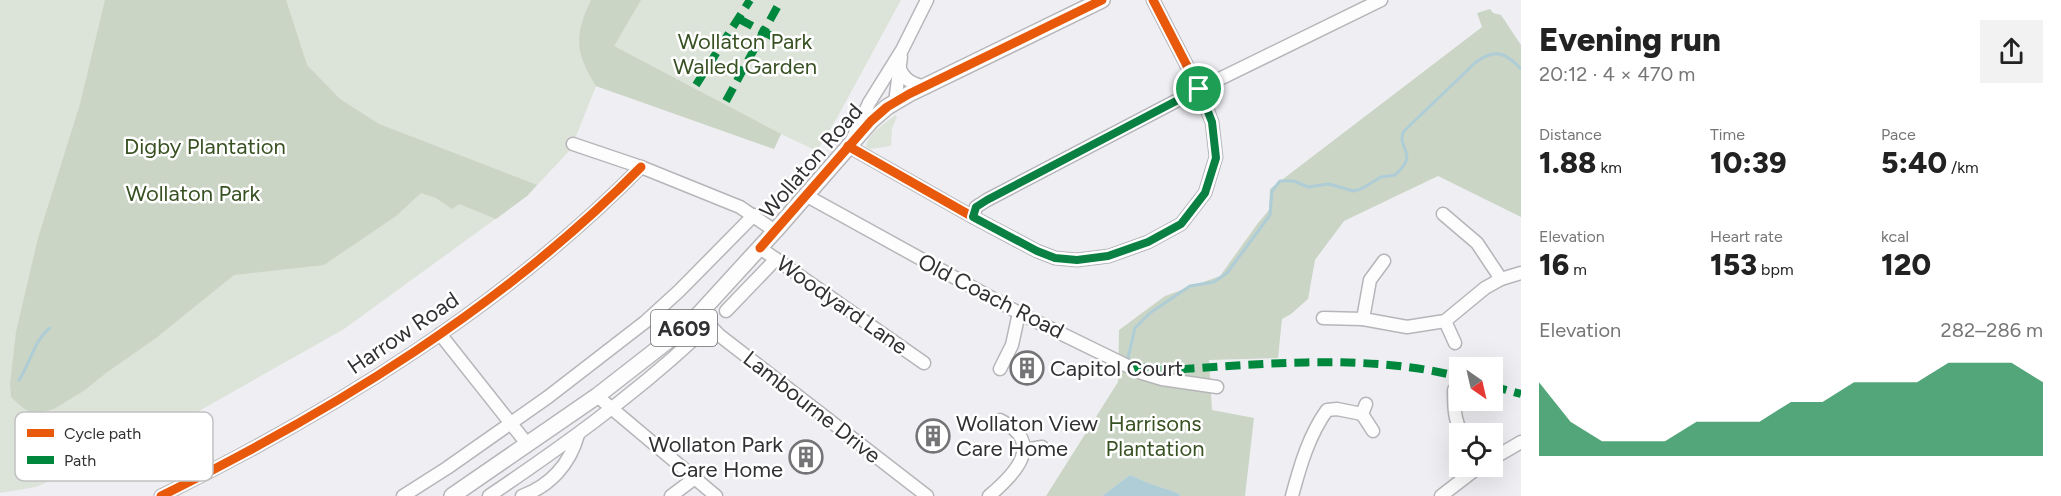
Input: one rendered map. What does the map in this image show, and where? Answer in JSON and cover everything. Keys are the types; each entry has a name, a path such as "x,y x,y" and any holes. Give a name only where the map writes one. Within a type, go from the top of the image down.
{"main road":[{"name":"A609","path":"926,87 1102,0"},
{"name":"Wollaton Road","path":"452,496 597,396 699,314 807,196 871,121 894,103 926,87"}],"street":[{"name":"Wollaton Road","path":"850,144 859,121 902,50 927,0"},
{"path":"850,144 973,217 1055,258 1077,260 1108,256 1148,242 1181,224 1205,193 1216,158 1212,122 1199,89 1153,0"},
{"path":"973,217 976,207 987,200 1199,89 1381,0"},
{"name":"Wollaton Road","path":"894,103 902,50"},
{"path":"899,67 905,78 914,84 926,87"},
{"path":"877,89 885,102 894,103"},
{"path":"573,144 641,167 740,207 775,231"},
{"name":"Harrow Road","path":"213,470 327,408 440,334 561,242 641,167"},
{"name":"Old Coach Road","path":"807,196 1020,314 1142,373 1162,379 1217,387"},
{"path":"1443,214 1477,243 1501,279"},
{"name":"Wollaton Road","path":"403,496 510,424 645,322 694,277 754,215"},
{"name":"Woodyard Lane","path":"760,248 924,363"},
{"path":"726,311 776,259"},
{"path":"1363,319 1366,275 1384,261"},
{"path":"1328,321 1363,319 1407,327 1445,321 1485,288 1501,279 1521,273"},
{"name":"Lambourne Drive","path":"699,314 718,335 927,496"},
{"path":"1000,362 1012,345 1020,314"},
{"path":"1445,321 1455,343"},
{"path":"440,334 528,445"},
{"path":"489,496 578,435 665,366 694,339"},
{"path":"597,396 716,496"},
{"path":"1295,496 1303,444 1318,424 1325,406 1337,409 1364,409 1373,431"},
{"path":"989,496 1009,478 1025,450 1023,440 1018,433 1000,420"},
{"path":"522,496 541,487 560,470 571,453 578,435"},
{"path":"1503,453 1521,442"},
{"path":"1025,450 1042,447"},
{"path":"1441,496 1466,477"},
{"path":"671,496 695,478"},
{"name":"Harrow Road","path":"161,496 191,481"}],"green space":[{"name":"Wollaton Park","path":"0,0 901,0 817,151 781,134 774,149 596,86 571,149 527,196 344,329 197,412 15,412 15,481 50,481 36,487 0,493"},
{"name":"Digby Plantation","path":"105,0 286,0 307,65 340,99 379,124 537,185 527,196 496,219 459,204 452,209 436,198 421,193 396,216 324,265 234,275 156,338 85,390 54,409 30,412 11,397 10,384 16,332 38,238 80,104"},
{"path":"591,0 641,0 614,46 781,134 774,149 596,86 584,64 579,44 585,12"},
{"name":"Harrisons Plantation","path":"1490,9 1493,13 1501,15 1521,45 1521,217 1438,176 1344,221 1315,260 1308,299 1282,319 1278,358 1209,360 1212,410 1254,418 1245,496 1181,496 1130,475 1102,496 1046,496 1118,382 1119,330 1165,296 1220,276 1269,210 1270,189 1482,27 1477,13"},
{"path":"895,115 897,117 892,128 891,146 870,149 866,147 873,133"}],"water":[{"path":"1130,475 1178,493 1181,496 1102,496"}],"waterway":[{"path":"1128,358 1135,328 1150,313 1190,286 1214,282 1227,273 1270,215 1272,191 1280,181 1294,181 1308,187 1329,184 1353,191 1381,177 1395,175 1406,161 1406,151 1402,142 1404,131 1476,62 1489,55 1500,54 1521,69"},
{"path":"19,380 40,339 50,328"}],"marked path":[{"path":"696,85 750,0"},
{"path":"726,101 781,0"},
{"path":"739,19 779,40"},
{"path":"1134,369 1143,367 1170,370 1315,362 1389,365 1449,375"},
{"path":"1503,389 1521,394"}],"cycle path":[{"path":"760,248 871,121 887,107 909,94 1102,0"},
{"path":"848,146 973,217 1055,258 1077,260 1109,256 1148,242 1181,224 1205,193 1216,157 1212,122 1199,89 1153,0"},
{"path":"213,470 353,391 475,310 588,218 641,167"},
{"path":"161,496 191,481"}],"place":[{"name":"Capitol Court","path":"1027,368"},
{"name":"Wollaton View Care Home","path":"933,436"},
{"name":"Wollaton Park Care Home","path":"806,457"}],"route":[{"path":"1199,89 1212,122 1216,158 1205,193 1181,224 1148,242 1108,256 1077,260 1055,258 1037,251 973,217 976,207 987,200 1199,89"}],"park label":[{"name":"Wollaton Park Walled Garden","path":"745,54"}]}
